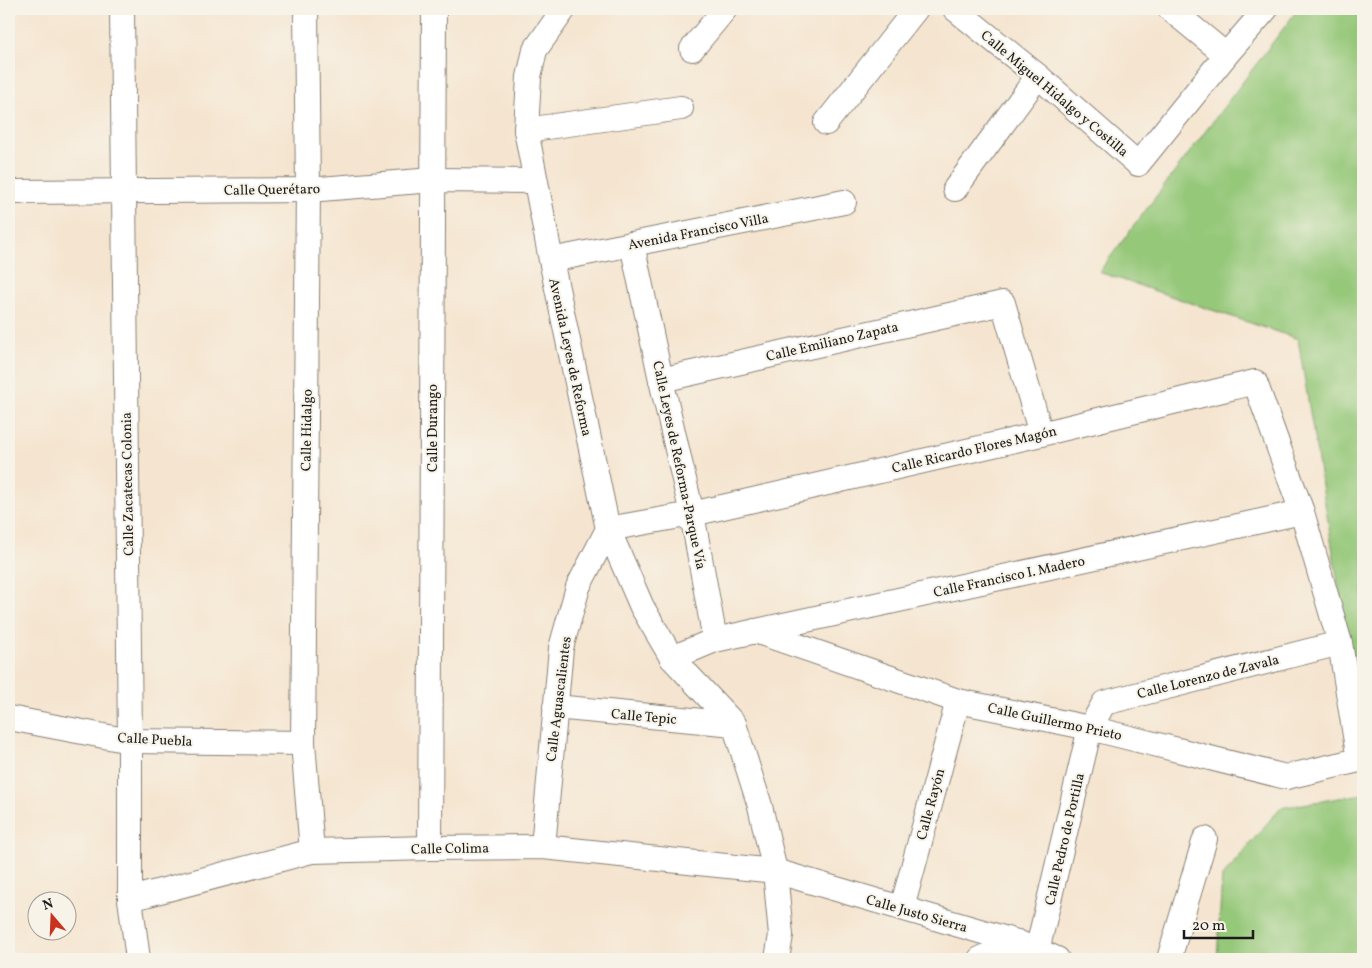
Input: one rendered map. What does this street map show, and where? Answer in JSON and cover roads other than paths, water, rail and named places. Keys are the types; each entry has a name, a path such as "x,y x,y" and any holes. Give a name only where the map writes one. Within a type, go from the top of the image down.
{"street":[{"name":"Calle Zacatecas Colonia","path":"122,9 130,900 138,959"},
{"name":"Calle Hidalgo","path":"306,9 308,190 303,743 312,852"},
{"name":"Calle Durango","path":"430,848 434,9"},
{"name":"Avenida Leyes de Reforma","path":"564,9 535,50 529,77 526,130 551,260 608,529 642,607 672,658 734,724"},
{"path":"692,49 725,9"},
{"path":"826,123 916,9"},
{"name":"Calle Miguel Hidalgo y Costilla","path":"955,9 1038,76 1138,164 1226,55 1266,9"},
{"path":"1170,9 1226,55"},
{"path":"955,189 1038,76"},
{"path":"526,130 681,108"},
{"name":"Calle Querétaro","path":"9,192 308,190 433,180 535,180"},
{"name":"Avenida Francisco Villa","path":"551,260 844,202"},
{"name":"Calle Leyes de Reforma-Parque Vía","path":"632,244 692,514 715,640"},
{"name":"Calle Emiliano Zapata","path":"661,380 1003,303 1041,434"},
{"name":"Calle Ricardo Flores Magón","path":"608,529 692,514 1041,434 1255,382 1302,512"},
{"path":"1302,512 1340,643"},
{"name":"Calle Francisco I. Madero","path":"715,640 1302,512"},
{"name":"Calle Aguascalientes","path":"544,848 561,648 578,586 608,529"},
{"name":"Calle Guillermo Prieto","path":"755,631 958,701 1090,728 1286,777 1359,760 1340,643"},
{"path":"672,658 715,640"},
{"name":"Calle Lorenzo de Zavala","path":"1090,728 1104,703 1340,643"},
{"name":"Calle Rayón","path":"902,908 958,701"},
{"name":"Calle Tepic","path":"555,708 734,724"},
{"name":"Calle Puebla","path":"9,718 130,741 303,743"},
{"path":"734,724 760,806 774,872 781,935 777,959"},
{"name":"Calle Pedro de Portilla","path":"1037,951 1090,728"},
{"path":"1168,959 1205,838"},
{"name":"Calle Colima","path":"130,900 312,852 430,848 544,848 774,872"},
{"name":"Calle Justo Sierra","path":"774,872 902,908 1037,951"},
{"path":"980,959 1037,951"}]}
